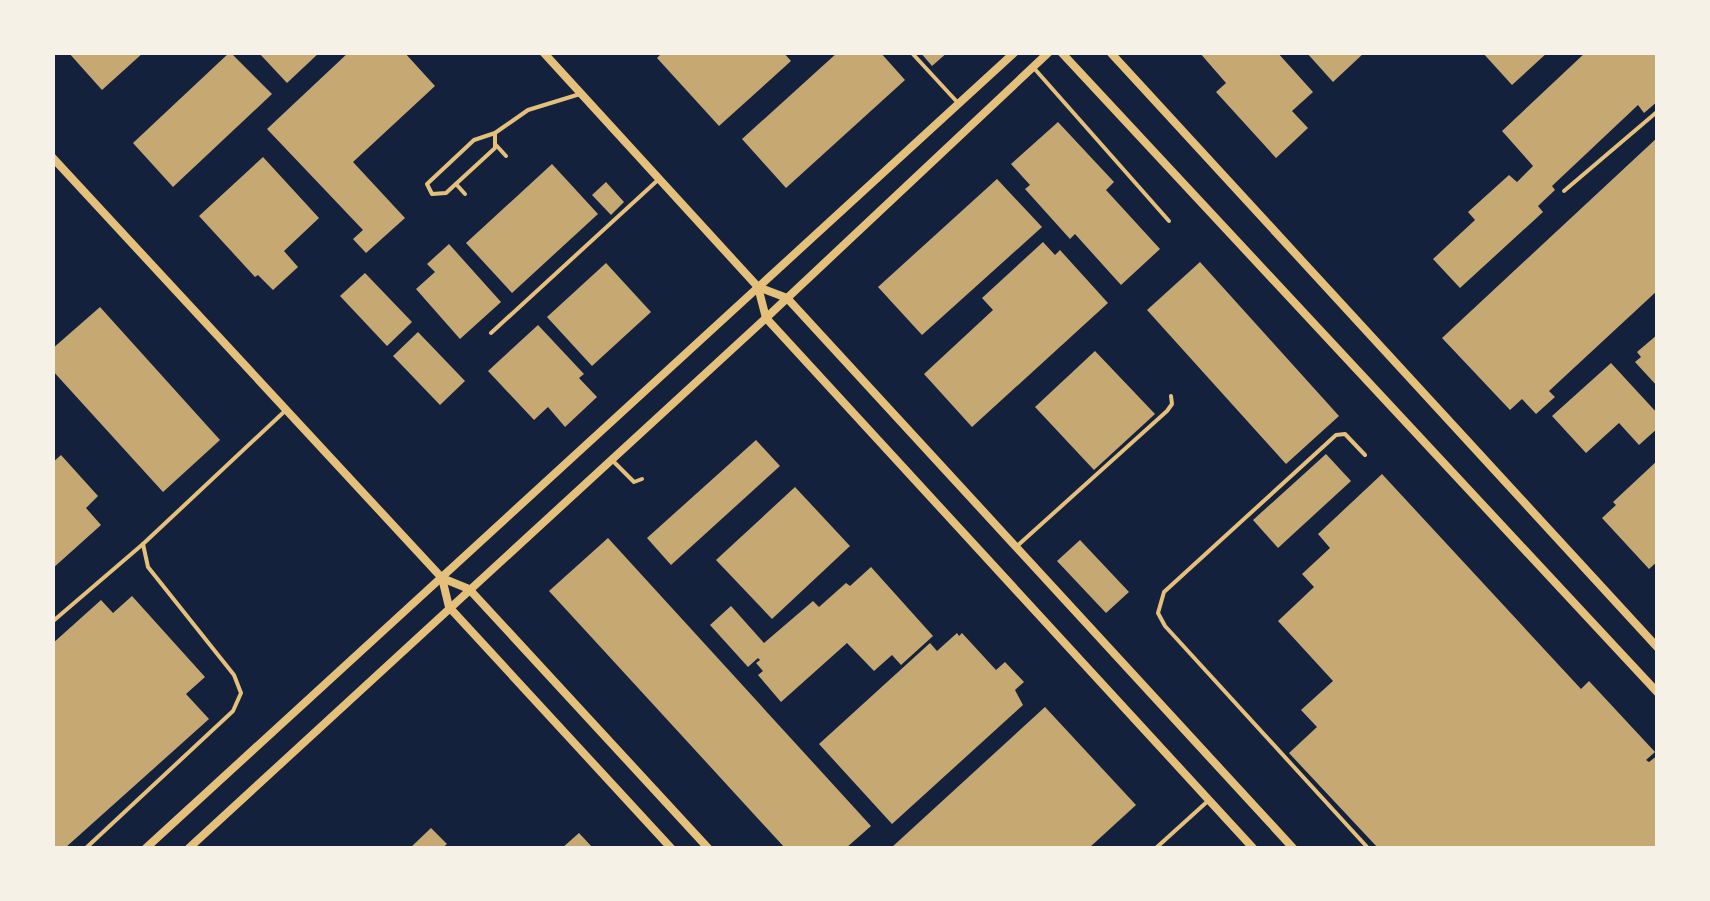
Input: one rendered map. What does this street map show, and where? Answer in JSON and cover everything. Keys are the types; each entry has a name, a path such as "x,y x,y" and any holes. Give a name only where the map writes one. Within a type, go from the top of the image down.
{"street":[{"path":"543,52 758,287 787,298 1293,848"},
{"path":"146,848 1015,52"},
{"path":"189,848 766,318 1048,52"},
{"path":"1061,52 1658,692"},
{"path":"1110,52 1658,648"},
{"path":"52,157 442,578 469,589 708,848"},
{"path":"758,287 766,318 1253,848"},
{"path":"442,578 449,607 671,848"}],"lane":[{"path":"912,52 959,104"},
{"path":"1032,67 1169,221"},
{"path":"496,145 456,184 440,195 432,194 427,184 474,140 495,133 528,110 580,94"},
{"path":"1564,190 1658,111"},
{"path":"495,133 496,145 506,156"},
{"path":"491,333 658,179"},
{"path":"456,184 465,194"},
{"path":"1016,547 1167,412 1171,396"},
{"path":"52,622 143,544 286,410"},
{"path":"1365,455 1345,434 1336,435 1164,592 1158,612 1164,626 1368,848"},
{"path":"610,458 634,482 642,480"},
{"path":"86,848 233,711 242,692 234,675 148,567 143,544"},
{"path":"1156,848 1209,800"}],"building":[{"path":"68,52 144,52 102,90"},
{"path":"230,52 272,94 173,187 133,143"},
{"path":"258,52 320,52 287,83"},
{"path":"349,52 404,52 435,86 353,162 405,218 366,253 353,239 363,230 267,129"},
{"path":"663,52 783,52 791,61 719,126 657,58"},
{"path":"838,52 880,52 905,80 786,188 742,139"},
{"path":"920,52 948,52 932,66"},
{"path":"1199,52 1277,52 1313,92 1292,111 1308,128 1276,158 1216,92 1226,83"},
{"path":"1306,52 1365,52 1333,82"},
{"path":"1482,52 1548,52 1512,85"},
{"path":"1586,52 1658,52 1658,101 1644,113 1638,105 1552,186 1555,190 1538,206 1543,212 1460,288 1433,259 1475,220 1468,212 1509,175 1517,182 1533,166 1502,131"},
{"path":"1058,122 1114,182 1106,190 1160,249 1121,285 1075,234 1070,239 1025,189 1030,185 1011,164"},
{"path":"1658,137 1658,290 1549,391 1555,397 1536,414 1522,399 1510,410 1442,338"},
{"path":"263,157 319,218 284,251 298,267 273,290 258,275 255,277 199,216"},
{"path":"552,164 598,214 512,293 466,243"},
{"path":"997,179 1042,227 922,335 878,287"},
{"path":"606,182 624,202 611,215 592,195"},
{"path":"1043,242 1055,255 1060,250 1108,303 972,427 924,374 993,310 982,298"},
{"path":"449,244 501,302 460,339 416,289 435,272 427,264"},
{"path":"1200,262 1339,416 1286,464 1147,310"},
{"path":"606,263 651,312 592,366 547,317"},
{"path":"365,273 412,322 387,346 340,296"},
{"path":"100,307 220,440 163,492 52,370 52,349"},
{"path":"538,325 584,374 579,378 597,397 565,427 548,407 534,420 488,371"},
{"path":"418,332 465,381 440,405 393,356"},
{"path":"1658,334 1658,387 1635,362 1641,357 1637,352"},
{"path":"1095,351 1155,414 1094,470 1035,407"},
{"path":"1611,363 1658,414 1658,428 1639,445 1619,423 1586,453 1552,416"},
{"path":"756,440 780,466 671,565 647,538"},
{"path":"1326,454 1351,481 1278,548 1253,520"},
{"path":"61,455 98,496 86,508 101,525 52,569 52,463"},
{"path":"1658,460 1658,561 1649,569 1602,518 1616,505 1613,502"},
{"path":"1382,474 1581,689 1589,681 1655,752 1646,760 1658,755 1658,848 1378,848 1289,753 1317,727 1301,710 1333,681 1278,621 1314,587 1302,574 1330,548 1318,534"},
{"path":"795,487 850,546 772,619 716,560"},
{"path":"608,538 871,826 846,848 785,848 549,591"},
{"path":"1080,540 1129,592 1106,613 1057,561"},
{"path":"871,567 933,636 901,665 892,655 874,671 847,643 781,702 758,675 763,671 756,663 760,660 748,667 710,625 731,606 764,643 813,601 819,607"},
{"path":"132,596 205,677 186,694 209,719 65,848 52,848 52,644 101,600 113,613"},
{"path":"962,633 996,670 1005,662 1024,682 1015,690 1023,705 892,824 819,744 930,643 937,651"},
{"path":"1045,707 1136,805 1089,848 891,848"},
{"path":"431,828 447,844 442,848 410,848"},
{"path":"579,833 593,848 562,848"}]}
